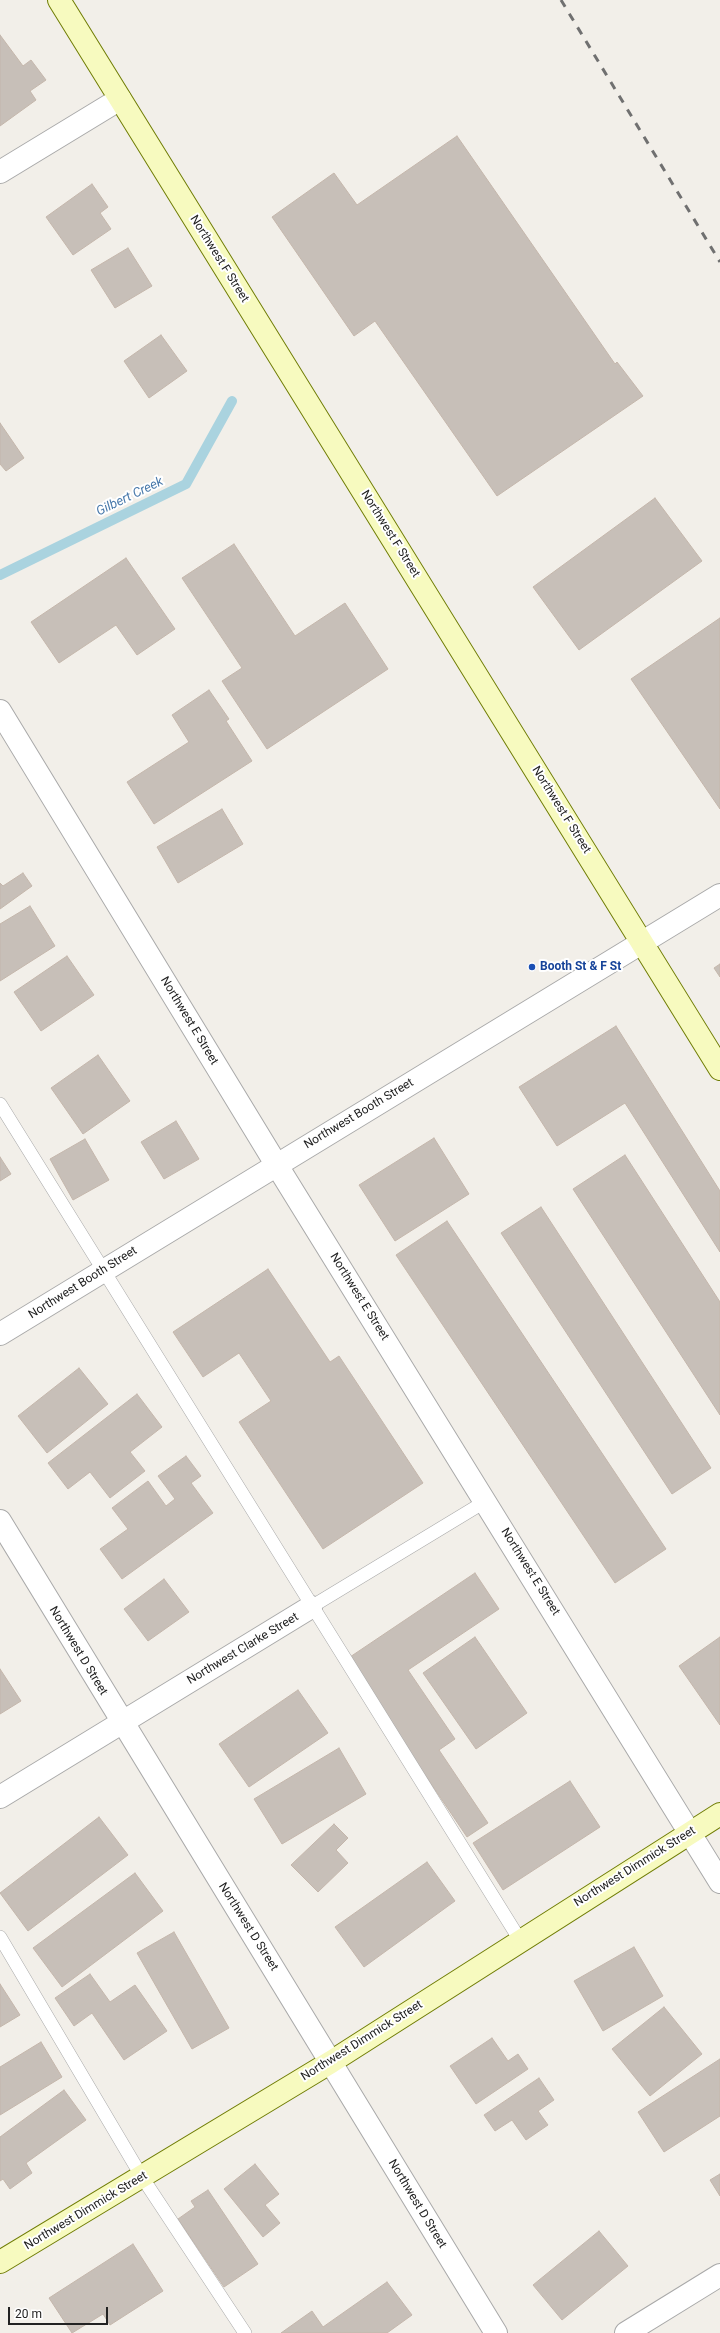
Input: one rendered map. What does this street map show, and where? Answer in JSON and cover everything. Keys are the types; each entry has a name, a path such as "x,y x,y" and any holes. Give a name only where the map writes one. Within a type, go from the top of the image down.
{"main road":[{"name":"Northwest F Street","path":"59,0 643,942 720,1069"},
{"name":"Northwest Dimmick Street","path":"0,2262 331,2062 520,1940 720,1814"}],"street":[{"path":"0,172 120,99"},
{"name":"Northwest E Street","path":"0,711 276,1164 486,1501 720,1882"},
{"name":"Northwest Booth Street","path":"0,1334 276,1164 720,895"},
{"name":"Northwest D Street","path":"0,1521 496,2333"},
{"name":"Northwest Clarke Street","path":"0,1797 311,1607"},
{"path":"626,2333 720,2275"}],"lane":[{"path":"0,1104 102,1271 520,1940"},
{"name":"Northwest Clarke Street","path":"311,1607 486,1501"},
{"path":"0,1937 142,2177 245,2333"}],"building":[{"path":"0,35 23,66 31,60 46,80 30,91 36,100 0,126"},
{"path":"457,136 615,364 617,362 643,396 497,496 375,321 354,336 272,217 334,173 357,205"},
{"path":"92,184 108,207 100,213 111,229 73,255 46,217"},
{"path":"128,248 152,286 115,308 91,270"},
{"path":"161,335 187,371 149,398 124,361"},
{"path":"0,423 24,458 6,471 0,464"},
{"path":"655,498 702,561 579,650 533,587"},
{"path":"234,544 295,636 345,603 388,669 267,749 222,681 242,668 182,578"},
{"path":"126,558 175,629 137,655 116,625 59,663 31,622"},
{"path":"720,618 720,809 631,679"},
{"path":"209,690 229,719 226,721 252,761 154,824 127,782 189,742 172,715"},
{"path":"222,809 243,844 178,883 157,847"},
{"path":"23,873 32,886 0,909 0,883 3,886"},
{"path":"30,906 55,946 0,981 0,924"},
{"path":"67,956 94,995 41,1031 14,992"},
{"path":"720,964 720,977 714,968"},
{"path":"616,1026 720,1191 720,1252 625,1103 557,1146 519,1087"},
{"path":"98,1055 130,1101 83,1134 51,1088"},
{"path":"176,1121 199,1159 164,1179 141,1142"},
{"path":"434,1138 469,1194 395,1241 359,1185"},
{"path":"85,1139 109,1180 73,1200 50,1159"},
{"path":"625,1155 720,1302 720,1415 573,1189"},
{"path":"0,1157 11,1174 0,1181"},
{"path":"541,1207 711,1468 672,1494 501,1233"},
{"path":"447,1221 666,1549 615,1583 396,1255"},
{"path":"268,1269 330,1362 339,1356 423,1483 323,1549 239,1422 271,1401 239,1353 203,1377 173,1332"},
{"path":"79,1368 108,1404 47,1453 18,1416"},
{"path":"137,1394 162,1427 130,1452 145,1471 110,1498 90,1472 68,1489 48,1463"},
{"path":"186,1456 201,1476 191,1483 213,1513 122,1579 100,1549 128,1529 112,1508 148,1481 166,1506 175,1499 158,1476"},
{"path":"475,1573 499,1609 408,1670 455,1739 439,1750 488,1823 467,1837 347,1659"},
{"path":"164,1579 189,1612 148,1641 124,1609"},
{"path":"475,1637 527,1713 476,1749 423,1673"},
{"path":"720,1637 720,1725 679,1666"},
{"path":"0,1669 21,1701 0,1714"},
{"path":"298,1690 328,1733 249,1787 219,1744"},
{"path":"339,1748 366,1794 282,1844 254,1799"},
{"path":"570,1781 600,1827 503,1890 473,1843"},
{"path":"99,1817 128,1855 28,1931 0,1893"},
{"path":"334,1824 348,1838 336,1850 348,1863 318,1892 291,1865"},
{"path":"427,1862 455,1901 364,1967 335,1927"},
{"path":"135,1873 163,1911 62,1987 33,1948"},
{"path":"174,1932 229,2028 192,2049 137,1953"},
{"path":"634,1947 663,1996 603,2031 574,1981"},
{"path":"90,1974 110,2002 135,1985 167,2031 124,2060 92,2013 74,2026 55,1998"},
{"path":"0,1984 20,2015 0,2027"},
{"path":"664,2007 702,2054 650,2096 612,2049"},
{"path":"492,2038 508,2061 518,2054 528,2069 476,2104 450,2066"},
{"path":"41,2042 62,2077 0,2115 0,2067"},
{"path":"720,2059 720,2116 664,2152 638,2112"},
{"path":"539,2078 554,2100 538,2111 548,2125 526,2140 512,2120 495,2131 484,2115"},
{"path":"64,2090 86,2120 26,2163 32,2173 10,2189 3,2179 0,2181 0,2137"},
{"path":"255,2164 279,2194 265,2205 280,2223 263,2237 224,2189"},
{"path":"720,2174 720,2196 710,2180"},
{"path":"208,2190 258,2264 224,2287 178,2219 195,2207 191,2201"},
{"path":"599,2231 628,2266 562,2320 533,2285"},
{"path":"133,2244 163,2291 110,2325 103,2314 72,2333 49,2298"},
{"path":"387,2282 412,2315 387,2333 281,2333 312,2311 323,2327"}],"waterway":[{"name":"Gilbert Creek","path":"0,575 186,484 232,401"}],"railway":[{"path":"561,0 720,262"}],"place":[{"name":"Booth St & F St","path":"532,967"}]}
